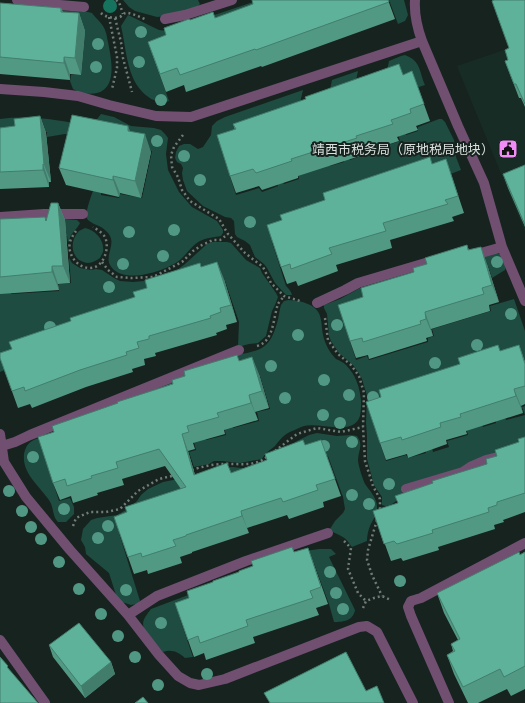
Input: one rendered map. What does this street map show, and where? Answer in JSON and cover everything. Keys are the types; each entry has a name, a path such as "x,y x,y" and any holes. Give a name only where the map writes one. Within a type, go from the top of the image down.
{"street":[{"path":"17,0 84,7"},
{"path":"165,19 185,16 232,0"},
{"path":"415,0 414,10 417,27 422,41 484,183 502,247 525,301"},
{"path":"0,89 78,96 156,116 191,117 422,41"},
{"path":"0,217 44,214 83,214"},
{"path":"317,303 358,283 436,260 481,253 502,247"},
{"path":"2,446 239,350"},
{"path":"0,434 4,462 26,497 70,550 128,614 159,655 178,676 190,684 199,685 225,679 359,627 367,626 377,632 413,703"},
{"path":"406,489 463,472 486,460 505,455"},
{"path":"128,614 157,596 246,561 328,533"},
{"path":"449,703 408,607 411,601 421,598 525,543"},
{"path":"0,640 45,703"}],"path":[{"path":"116,0 119,2 123,14"},
{"path":"84,7 96,8 104,16 115,18 129,13 148,20 155,21 165,19"},
{"path":"110,17 117,57 115,77"},
{"path":"115,18 123,58 129,78"},
{"path":"191,117 171,155 172,167 182,190 190,201 219,219 228,234 245,253 263,268 272,283 284,296 317,303 325,314 328,340 338,354 351,365 359,376 364,393 363,427 365,461 373,486 380,499 381,510 368,550 367,560 382,596"},
{"path":"83,214 83,226"},
{"path":"89,225 101,233 106,239 107,248 102,262 90,268 77,264 72,258 70,249 70,242 77,230 83,226 89,225"},
{"path":"102,262 108,270 117,276 132,278 153,277 182,262 202,244 212,240 220,240 228,234"},
{"path":"239,350 260,345 270,336 278,304 284,296"},
{"path":"188,472 195,469 222,464 244,465 262,461 297,434 317,428 340,432 363,427"},
{"path":"70,550 72,527 76,518 90,512 106,512 120,509 138,490 159,479 180,474"},
{"path":"328,533 337,536 351,548 348,569 358,593 366,602"},
{"path":"359,627 362,610 366,602 374,598 382,596 398,605 408,607"}],"shaded area":[{"path":"110,-1 115,1 117,6 115,11 110,13 105,11 103,6 105,1"},
{"path":"123,0 198,0 200,4 196,8 167,16 157,17 135,11"},
{"path":"259,0 296,0 154,58 169,101 163,102 152,99 139,88 133,78 129,66 121,26 128,15 159,30 167,31"},
{"path":"389,0 404,0 408,15 405,21 398,24"},
{"path":"39,9 92,13 102,25 107,35 112,71 108,85 104,90 91,94 82,93 73,89 70,81 71,75 81,75 85,30 68,28"},
{"name":"靖西市税务局（原地税局地块）","path":"507,49 525,51 525,232 457,66"},
{"path":"405,55 417,63 425,85 222,151 236,195 259,188 262,192 278,186 277,182 282,180 284,184 299,179 298,175 327,161 330,166 344,162 343,158 348,157 350,160 364,155 363,151 400,141 398,134 405,132 406,135 418,131 418,127 439,119 442,119 445,122 454,140 456,157 461,170 272,242 286,286 292,295 286,295 275,283 264,264 255,257 250,245 237,237 235,234 234,221 231,218 225,217 203,206 187,191 183,180 183,168 175,158 176,152 179,146 184,144 190,144 198,149 203,147 211,135 212,126 217,121 225,117 303,90 300,103 329,95 332,80 358,71 355,85 386,75 389,61"},
{"path":"101,114 114,117 131,126 161,130 165,134 168,138 166,154 168,170 179,192 192,207 217,221 223,230 221,236 200,241 194,245 180,260 165,268 155,272 134,276 124,275 116,271 110,265 110,236 101,227 88,220 87,210 94,188 101,189 101,195 119,198 120,194 142,198 152,151 65,134 47,137 47,132 20,135 0,145 0,119 46,119 91,127"},
{"path":"65,219 77,220 80,223 68,242 67,236 53,237 0,224"},
{"path":"85,228 96,233 101,240 103,248 100,258 90,263 79,260 73,249 73,242 76,234"},
{"path":"212,242 231,243 246,260 260,268 278,297 272,311 266,336 258,343 238,347 239,322 224,278 208,282 0,372 0,289 11,288 11,294 59,291 59,284 71,283 69,258 72,263 80,268 102,270 120,281 133,282 160,279 173,273 207,244"},
{"path":"497,253 501,254 506,267 505,270 492,278 487,263 344,322 356,360 367,356 369,360 428,342 428,338 434,336 432,329 491,311 490,306 514,299 525,331 525,361 372,419 386,461 406,455 408,458 426,453 425,449 432,448 433,452 449,447 447,441 468,435 466,427 481,422 483,427 496,423 495,417 504,415 506,420 525,415 525,447 403,491 397,500 389,506 382,505 382,497 374,485 367,459 367,396 360,375 353,365 339,353 331,341 329,336 327,314 324,305 340,299 360,288 412,272"},
{"path":"288,300 309,304 317,310 320,315 323,335 328,348 336,359 343,362 355,377 360,391 361,401 360,416 356,422 351,426 335,427 311,425 291,431 266,453 262,459 240,463 214,461 209,464 194,467 189,452 196,450 192,435 205,436 206,440 226,435 224,427 232,425 233,428 259,421 257,412 270,409 259,373 246,377 44,454 59,501 70,498 74,507 74,514 66,522 58,522 56,520 49,500 32,479 26,468 24,454 26,448 32,441 236,355 258,350 271,338 278,321 281,305 284,301"},
{"path":"525,406 525,415 522,407"},
{"path":"317,433 337,436 351,435 357,436 359,439 360,445 358,460 360,469 365,484 373,495 377,505 376,513 367,535 367,541 352,547 344,538 330,529 345,509 343,497 328,456 119,533 140,601 137,604 131,605 119,601 109,573 86,554 85,547 81,540 83,529 91,520 117,515 137,501 148,489 163,482 183,478 216,468 233,467 249,469 266,464 297,441"},
{"path":"331,549 336,554 329,557 355,610 350,619 341,622 334,622 314,564 301,568 180,619 193,657 185,658 172,651 163,652 144,629 144,621 151,609 305,551"}],"building":[{"path":"252,0 388,0 389,2 256,50 255,49 180,75 177,68 160,74 148,42 166,35 164,28 213,12 215,18 253,4"},
{"path":"525,0 525,104 516,84 514,84 505,61 508,60 505,50 509,48 492,1"},
{"path":"0,3 61,8 61,12 79,13 75,58 64,57 64,63 0,57"},
{"path":"399,64 403,75 412,71 424,104 410,109 411,113 391,120 393,124 356,136 357,138 291,159 292,161 256,173 253,169 230,176 217,135 236,129 233,124 306,99 305,97"},
{"path":"72,115 128,126 128,131 145,134 135,181 113,176 113,180 59,168"},
{"path":"40,116 44,165 43,164 43,170 0,172 0,128 15,126 14,119"},
{"path":"430,157 432,164 446,159 458,196 445,200 448,204 383,223 386,231 329,248 332,254 291,269 290,264 281,267 267,225 282,220 280,215 325,200 323,193"},
{"path":"525,165 525,225 503,174"},
{"path":"51,203 58,203 63,266 52,266 52,272 0,277 0,219 45,217 46,221"},
{"path":"467,245 468,250 481,247 492,285 482,288 484,294 425,312 426,319 420,321 421,324 363,342 362,338 350,341 338,305 363,297 361,288 414,272 413,268 427,264 425,258"},
{"path":"217,262 231,305 220,308 221,312 210,316 211,318 149,336 149,339 137,342 139,348 126,352 127,355 80,370 25,391 24,387 12,391 0,358 0,353 12,349 9,342 71,321 70,318 135,297 133,292 147,288 145,280 200,263 201,267"},
{"path":"498,345 500,351 519,345 525,364 525,386 514,389 516,396 460,414 461,417 440,423 441,427 402,440 401,437 380,443 366,402 381,397 379,390 460,364 458,358"},
{"path":"237,355 239,361 252,357 262,391 249,395 251,403 217,413 219,417 187,426 189,432 182,434 194,475 227,463 231,473 267,460 265,454 303,440 305,445 321,440 335,479 316,485 318,490 283,502 281,498 241,511 242,516 173,540 176,546 142,557 141,553 128,557 114,517 127,512 125,507 186,487 159,449 116,462 118,468 91,476 92,478 67,486 65,479 53,483 38,437 54,432 52,426 118,403 117,402 173,384 172,380 185,376 184,371"},
{"path":"525,437 525,493 497,502 497,505 488,508 489,512 432,530 433,533 397,544 394,541 384,544 373,511 398,503 395,496 433,483 432,481 487,464 486,459 497,456 495,450 519,442 518,439"},
{"path":"292,547 294,552 308,548 321,587 310,591 313,598 246,620 248,626 200,643 198,636 188,640 175,603 189,598 187,591 253,566 251,561"},
{"path":"519,552 520,555 525,552 525,666 504,677 500,669 463,687 447,655 455,651 451,644 460,639 437,593"},
{"path":"79,623 111,662 81,686 49,645"},
{"path":"346,652 366,691 377,686 384,703 270,703 264,693"},
{"path":"0,657 8,666 7,667 38,703 0,703"},
{"path":"143,697 148,703 135,703"}],"place":[{"name":"靖西市税务局（原地税局地块）","path":"508,149"}]}
